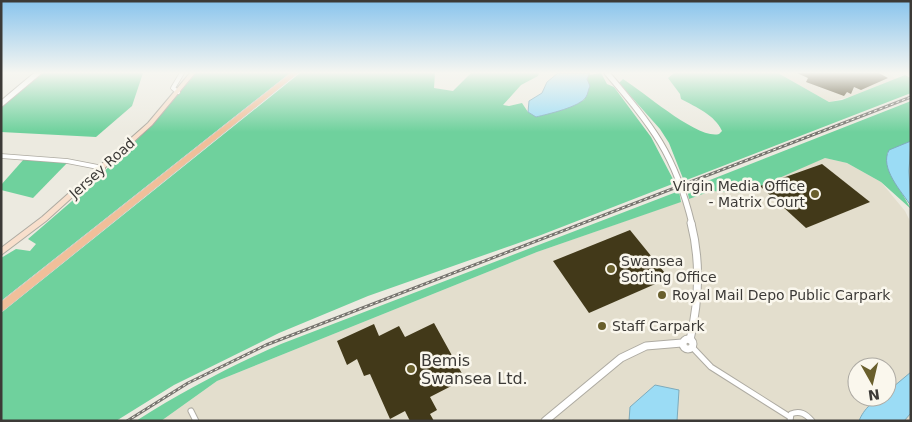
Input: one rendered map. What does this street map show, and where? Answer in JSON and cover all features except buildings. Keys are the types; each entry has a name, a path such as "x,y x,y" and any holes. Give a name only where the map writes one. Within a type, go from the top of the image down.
{"main road":[{"name":"Jersey Road","path":"1,252 103,168 150,124 177,93"},
{"path":"1,307 270,93"}],"street":[{"path":"1,104 14,93"},
{"path":"623,93 653,128 682,188 691,216 697,274 697,319 690,340 693,348 711,367 790,419 794,412 800,412 812,421"},
{"path":"2,157 67,161 103,168"},
{"path":"545,421 621,358 646,346 682,343 684,339 690,340"},
{"path":"682,343 687,348 693,348"},
{"path":"191,411 196,421"}],"shaded area":[{"path":"813,93 866,93 865,93 829,102"},
{"path":"825,158 847,163 881,182 905,211 911,223 911,421 161,421 217,381 537,252 711,191"}],"green space":[{"path":"19,93 136,93 132,106 96,137 1,132 1,107"},
{"path":"179,93 265,93 1,301 1,258 16,249 30,251 36,244 28,239 86,189 154,123"},
{"path":"275,93 514,93 503,105 509,106 522,103 528,112 552,113 584,100 587,93 618,93 651,137 675,183 541,235 368,296 279,333 174,385 116,421 1,421 1,313"},
{"path":"628,93 642,93 671,114 698,130 710,134 719,134 722,131 715,120 681,99 679,93 813,93 829,102 842,100 860,93 911,93 684,181 669,143 660,129"},
{"path":"911,101 911,141 887,153 888,169 911,209 881,182 847,163 825,158 745,193 711,191 689,199 687,189"},
{"path":"24,159 68,162 33,198 1,190 1,185"},
{"path":"679,191 681,202 537,252 217,381 161,421 136,421 171,399 281,344"}],"water":[{"path":"542,93 588,93 583,101 571,107 536,117 528,112 529,101"},
{"path":"911,141 909,171 911,206 889,172 887,157 889,150"},
{"path":"911,372 911,413 904,421 859,421 868,407 897,407 897,384"},
{"path":"655,385 679,390 677,421 629,421 630,407"}],"railway":[{"path":"127,421 188,383 266,345 911,97"}],"place":[{"name":"Virgin Media Office - Matrix Court","path":"815,194"},
{"name":"Swansea Sorting Office","path":"611,269"},
{"name":"Royal Mail Depo Public Carpark","path":"662,295"},
{"name":"Staff Carpark","path":"602,326"},
{"name":"Bemis Swansea Ltd.","path":"411,369"}]}
